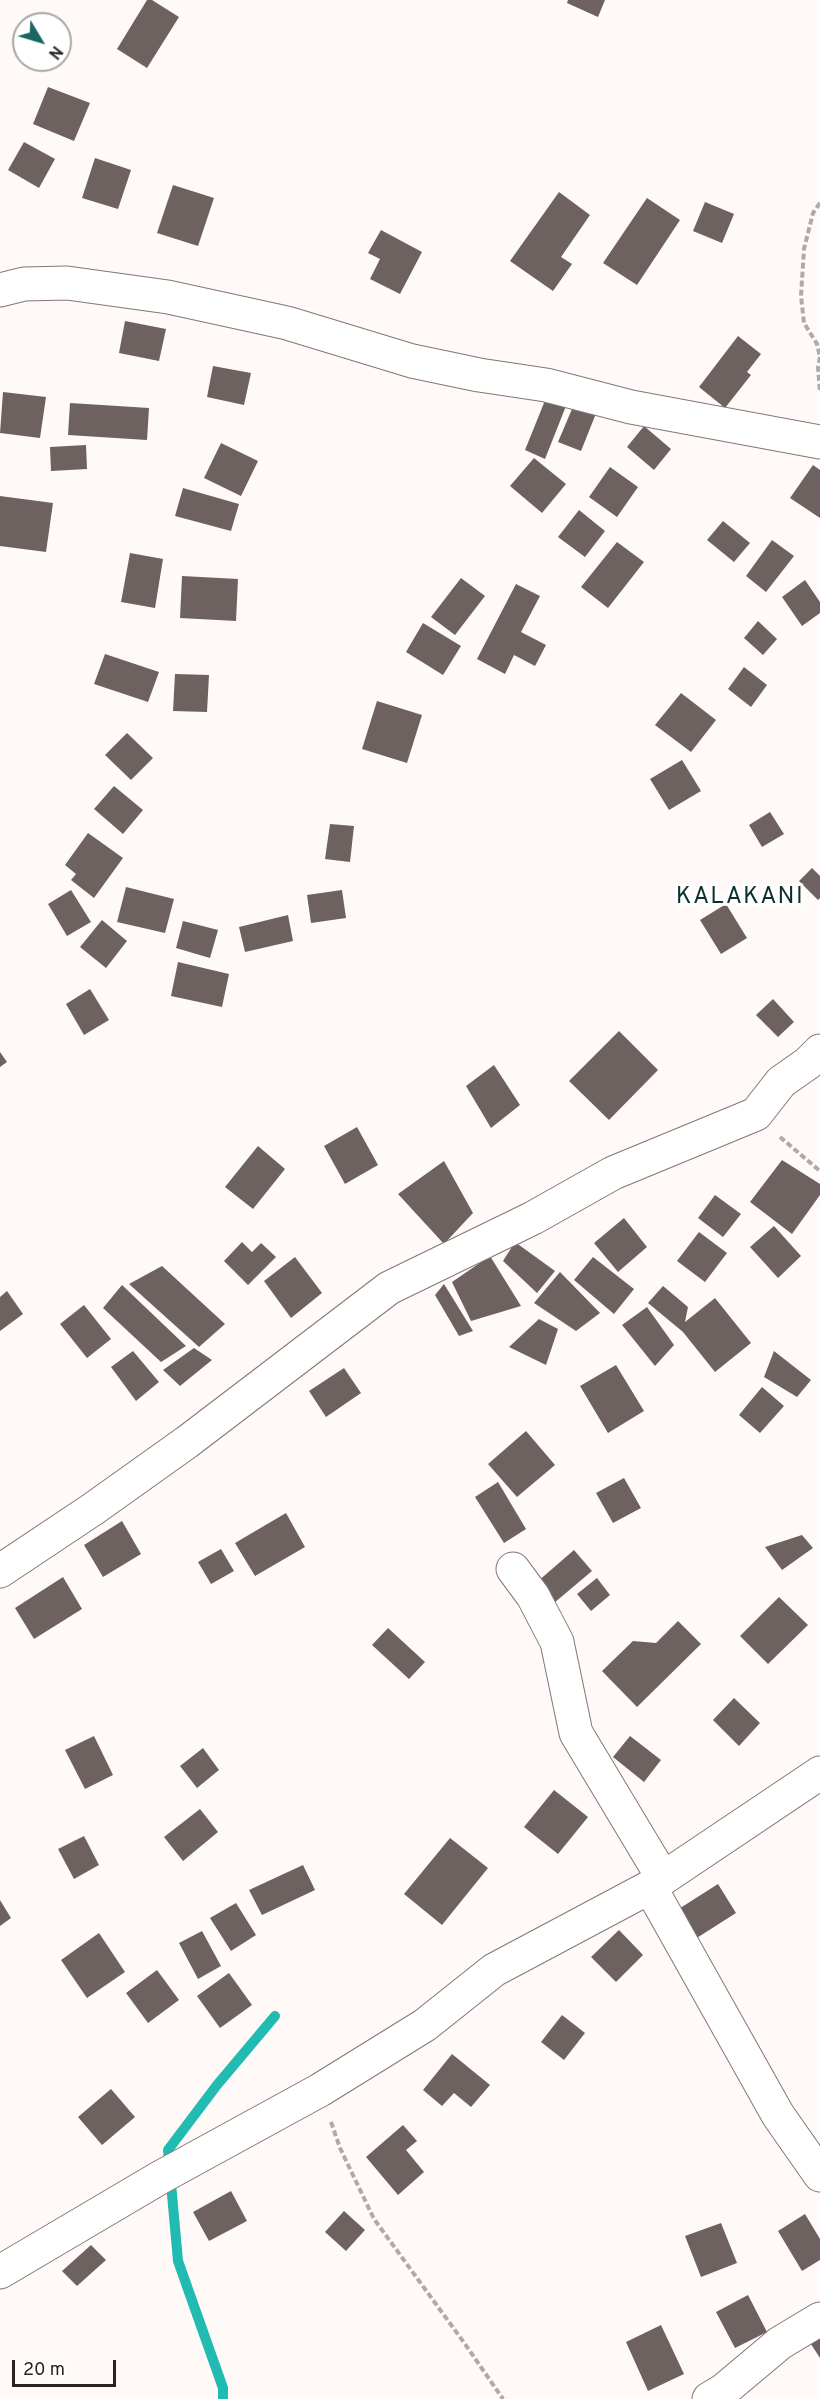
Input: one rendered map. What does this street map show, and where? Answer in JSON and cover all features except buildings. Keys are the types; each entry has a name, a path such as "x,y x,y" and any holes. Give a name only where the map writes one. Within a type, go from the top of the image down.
{"street":[{"path":"0,290 24,284 67,283 168,297 286,323 435,366 546,385 631,407 820,442"},
{"path":"0,1571 187,1442 389,1288 533,1218 613,1173 756,1113 781,1082 808,1064 820,1052"},
{"path":"513,1569 533,1596 557,1642 576,1733 657,1882 778,2115 820,2175"},
{"path":"0,2272 172,2171 320,2090 425,2025 494,1970 657,1882 820,1773"},
{"path":"709,2399 724,2390 780,2343 820,2319"}],"path":[{"path":"820,203 813,213 804,249 801,296 804,323 817,344 820,357 818,367 820,392"},
{"path":"756,1113 775,1130 784,1143 820,1171"},
{"path":"320,2090 340,2148 374,2219 465,2343 502,2399"}],"waterway":[{"path":"223,2399 223,2388 178,2261 168,2150 217,2085 275,2016"}],"district":[{"name":"KALAKANI","path":"740,898"}]}
